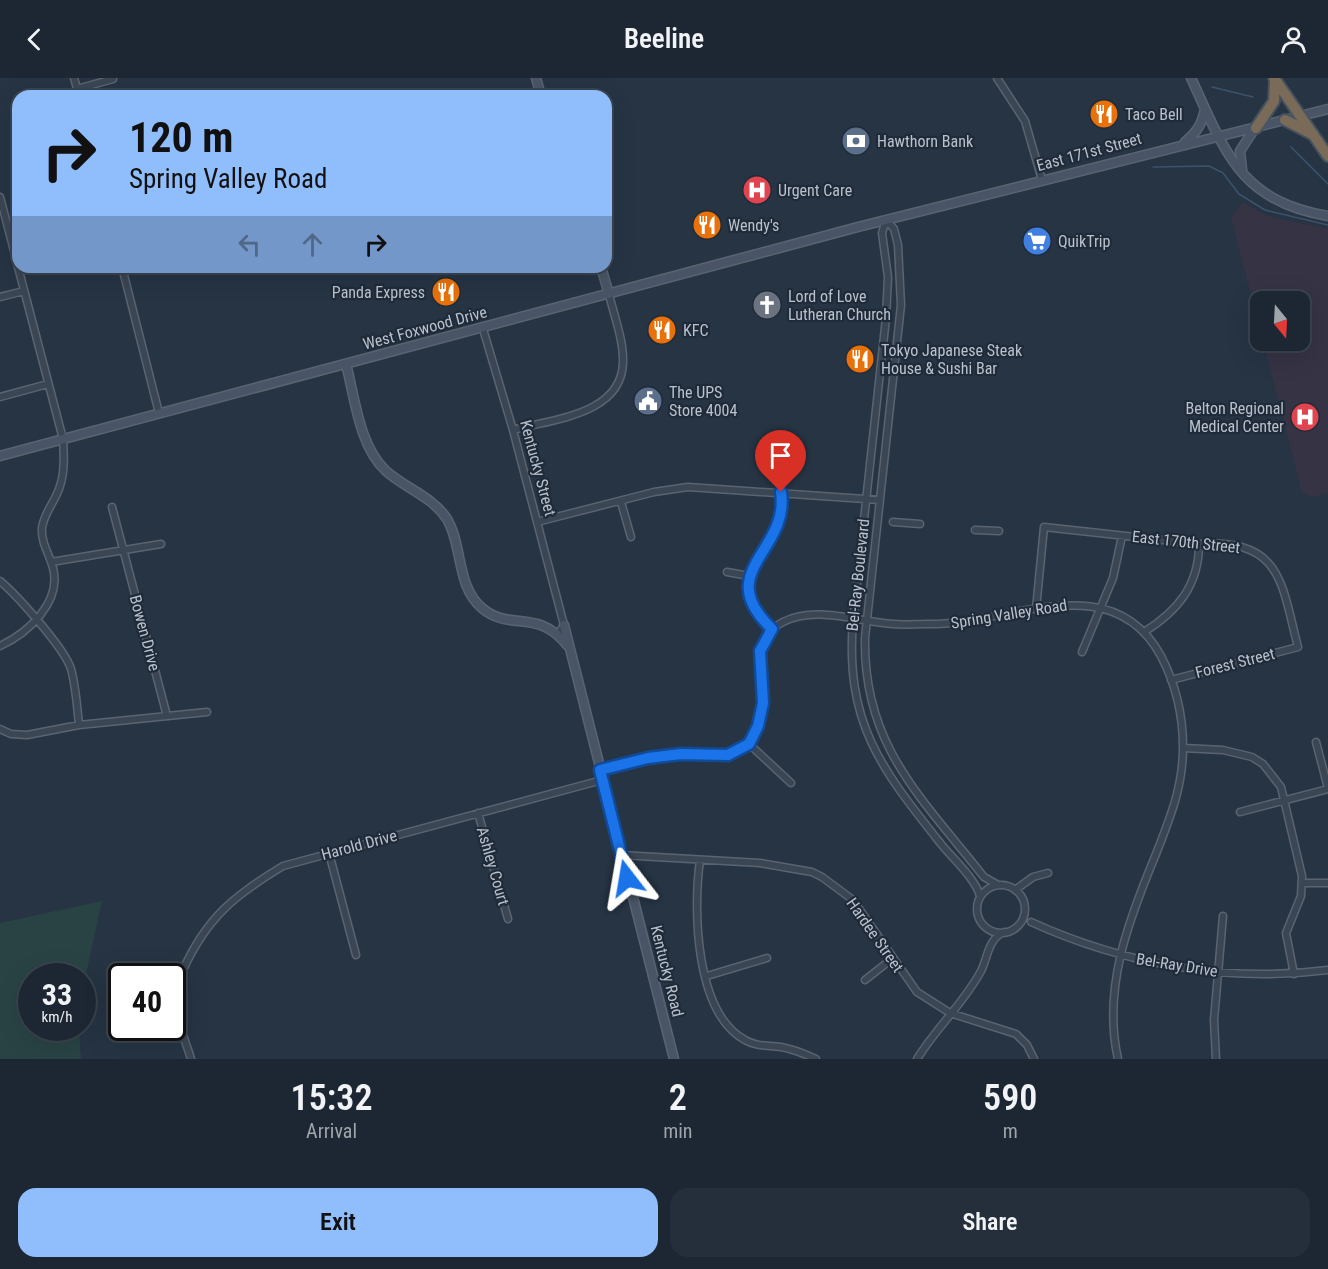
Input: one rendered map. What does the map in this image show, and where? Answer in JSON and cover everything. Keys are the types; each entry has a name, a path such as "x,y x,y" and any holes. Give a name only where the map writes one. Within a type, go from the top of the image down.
{"highway":[{"path":"1274,79 1328,156"},
{"path":"1256,128 1274,101 1274,79"},
{"path":"1285,120 1314,135"}],"main road":[{"path":"1191,78 1217,135 1253,186 1282,202 1328,216"},
{"path":"1183,144 1199,128 1205,108"},
{"name":"East 171st Street","path":"858,227 1217,135 1256,128 1328,109"},
{"path":"1244,176 1239,164 1240,151 1256,128"},
{"name":"West Foxwood Drive","path":"0,456 858,227"},
{"path":"604,273 609,294"},
{"path":"346,364 369,448 385,470 443,514 452,530 468,588 477,603 495,616 539,623 556,633 570,650"},
{"path":"564,625 621,855"},
{"name":"Kentucky Road","path":"621,855 674,1059"}],"street":[{"path":"997,78 1025,121 1042,180"},
{"path":"86,90 113,79"},
{"path":"0,197 12,243"},
{"name":"Bel-Ray Boulevard","path":"886,220 882,233 888,289 853,620 851,663 854,688 866,733 880,763 980,896"},
{"name":"Bel-Ray Boulevard","path":"886,220 894,229 898,245 901,290 867,621 865,658 868,690 877,724 892,757 914,789 984,877 998,885 1015,890"},
{"path":"0,646 20,635 46,607 53,591 54,575 44,546 42,527 62,478 63,439 20,273"},
{"path":"124,273 159,413"},
{"path":"888,289 901,290"},
{"path":"0,297 24,291"},
{"path":"513,430 588,410 604,401 616,388 622,371 623,353 609,294"},
{"name":"Kentucky Street","path":"483,328 513,430 564,625"},
{"path":"879,382 892,384"},
{"path":"0,397 48,384"},
{"path":"537,522 654,492 688,487 880,500"},
{"path":"600,770 648,758 681,754 728,755 749,744 758,726 763,703 760,651 772,629 753,604 749,593 749,576 756,559 768,546 778,526 782,507 781,492"},
{"path":"621,502 631,537"},
{"name":"Bowen Drive","path":"112,507 167,716"},
{"path":"893,522 920,524"},
{"name":"East 170th Street","path":"1036,609 1044,527 1235,546 1260,553 1281,583 1298,647"},
{"path":"975,530 999,531"},
{"path":"1082,652 1113,578 1122,536"},
{"path":"51,562 161,544"},
{"path":"1144,632 1165,617 1190,590 1197,569 1199,544"},
{"path":"727,572 749,576"},
{"path":"0,581 54,640 71,668 79,725"},
{"name":"Spring Valley Road","path":"772,629 800,616 821,615 853,620 946,624 1061,604 1101,608 1122,615 1144,632 1155,647 1171,680 1180,710 1183,748 1177,801 1143,888 1121,955 1112,1006 1118,1059"},
{"path":"556,633 561,616"},
{"path":"556,633 564,625"},
{"name":"Forest Street","path":"1171,680 1298,647"},
{"path":"0,729 11,734 27,735 79,725 207,712"},
{"path":"1240,812 1328,788 1316,742"},
{"path":"749,744 791,783"},
{"path":"1183,748 1223,750 1252,757 1272,774 1281,787 1300,863 1302,883 1301,896 1286,933 1294,974"},
{"path":"880,763 892,757"},
{"name":"Harold Drive","path":"186,966 192,952 223,908 283,866 602,780"},
{"name":"Ashley Court","path":"478,813 507,920"},
{"path":"329,853 356,955"},
{"name":"Hardee Street","path":"621,855 760,863 812,872 853,900 917,992 950,1013 1016,1034 1027,1045 1034,1059"},
{"path":"700,860 696,919 716,1008 736,1034 759,1046 791,1049 816,1059"},
{"path":"917,1059 980,973 992,942 1004,932 1031,921 1023,899 1015,890 1033,877 1048,873"},
{"path":"1302,883 1328,883"},
{"path":"992,942 976,909 980,896 988,888 998,885"},
{"path":"1019,925 1025,909"},
{"path":"1216,1059 1214,1020 1222,916"},
{"name":"Bel-Ray Drive","path":"1031,921 1121,955 1158,964 1218,972 1294,974 1328,970"},
{"path":"984,926 993,931 1004,932"},
{"path":"707,976 767,958"},
{"path":"865,980 893,958"},
{"path":"186,1040 191,1059"}],"shaded area":[{"name":"Belton Regional Medical Center","path":"1243,202 1267,216 1328,229 1328,493 1313,497 1302,493 1266,351 1310,351 1310,291 1250,291 1231,217"}],"green space":[{"path":"102,901 88,963 18,963 18,1041 80,1041 81,1059 0,1059 0,923"}],"waterway":[{"path":"1212,87 1253,97"},
{"path":"1291,147 1328,184"},
{"path":"1153,167 1209,166 1223,173 1239,194 1265,210 1328,225"}],"place":[{"name":"Taco Bell","path":"1104,114"},
{"name":"Hawthorn Bank","path":"856,141"},
{"name":"Urgent Care","path":"757,190"},
{"name":"Wendy's","path":"707,225"},
{"name":"QuikTrip","path":"1037,241"},
{"name":"Panda Express","path":"446,292"},
{"name":"Lord of Love Lutheran Church","path":"767,305"},
{"name":"KFC","path":"662,330"},
{"name":"Tokyo Japanese Steak House & Sushi Bar","path":"860,359"},
{"name":"The UPS Store 4004","path":"648,401"},
{"name":"Belton Regional Medical Center","path":"1305,417"}],"route":[{"path":"627,878 600,770 648,758 681,754 720,756 736,753 752,741 758,726 763,703 759,668 760,651 767,634 772,629 758,614 753,604 749,593 749,576 756,559 768,546 778,526 782,507 781,492"}]}
